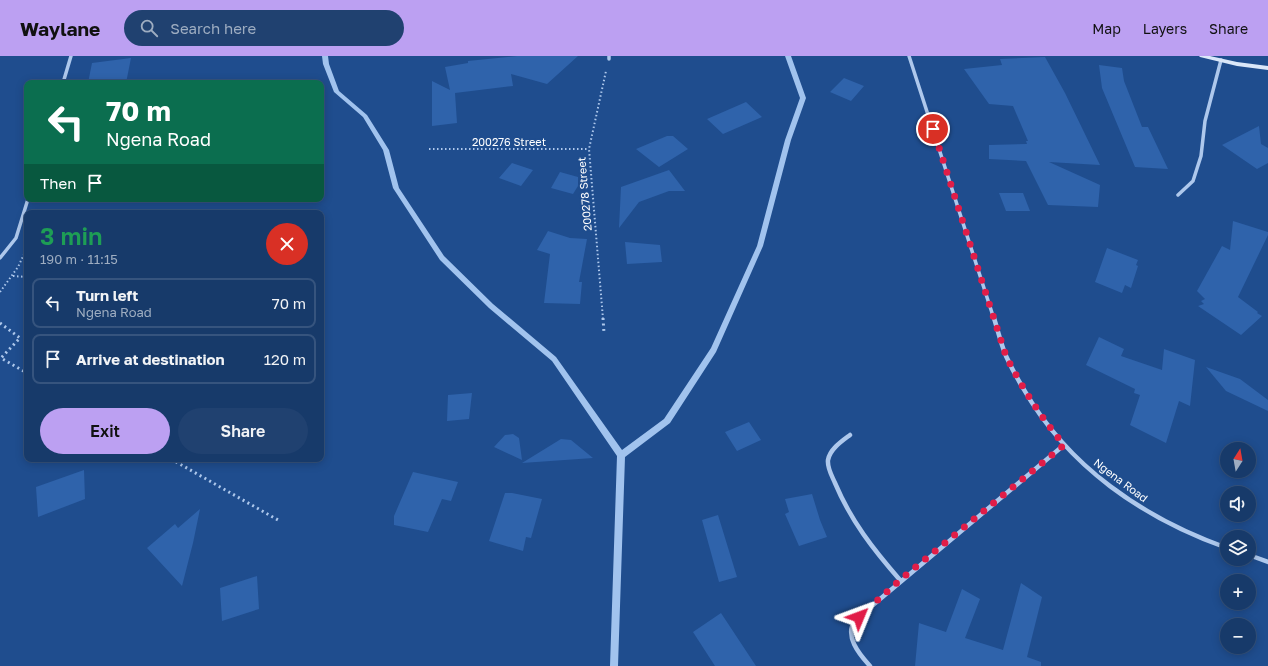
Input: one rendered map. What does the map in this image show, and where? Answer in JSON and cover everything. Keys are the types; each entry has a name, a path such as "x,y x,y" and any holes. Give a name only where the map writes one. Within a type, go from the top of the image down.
{"street":[{"path":"64,80 71,56"},
{"name":"Ngena Road","path":"909,56 1006,356 1022,387 1047,424 1064,445 1096,476 1145,510 1207,542 1220,546"},
{"path":"1202,56 1268,68"},
{"path":"1178,195 1193,181 1201,156 1205,121 1221,60"},
{"path":"0,258 10,249 18,237 24,214"},
{"path":"850,435 830,454 828,460 829,470 841,500 858,531 900,580"},
{"path":"870,666 858,653 852,634 854,623 864,611 1064,445"},
{"path":"1256,558 1268,562"}],"path":[{"name":"200278 Street","path":"604,333 589,149 609,58"},
{"name":"200276 Street","path":"429,148 589,149"},
{"path":"18,237 24,245"},
{"path":"0,292 13,276 24,256"},
{"path":"13,276 24,277"},
{"path":"0,323 20,338 1,358 24,372"},
{"path":"176,462 278,520"}],"building":[{"path":"517,56 578,56 547,84 511,74 513,86 455,93 457,123 432,126 432,81 450,90 445,67 468,63 468,61"},
{"path":"1045,57 1065,93 1100,165 1049,162 1100,185 1098,207 1048,205 1026,161 989,159 989,145 1027,144 1026,141 1028,141 1013,106 989,104 964,69 1002,65 1000,59"},
{"path":"131,58 127,80 89,80 92,63"},
{"path":"1099,65 1122,68 1124,81 1142,127 1148,127 1168,169 1135,167 1102,88"},
{"path":"844,78 864,86 851,101 830,92"},
{"path":"746,102 762,117 723,134 707,119"},
{"path":"1259,126 1261,144 1268,148 1268,163 1257,169 1222,145"},
{"path":"667,136 673,136 688,149 659,167 636,149"},
{"path":"512,163 533,170 521,186 499,178"},
{"path":"669,170 685,191 669,191 639,202 619,228 621,187"},
{"path":"560,172 578,177 578,186 573,194 551,188"},
{"path":"999,193 1023,193 1030,211 1006,211"},
{"path":"1233,221 1268,232 1268,235 1238,297 1262,316 1241,335 1198,306 1204,304 1201,301 1205,299 1197,291 1222,246 1230,250"},
{"path":"548,231 570,238 587,239 579,282 582,282 580,304 544,303 550,254 537,250"},
{"path":"625,242 660,245 662,262 627,264"},
{"path":"1107,248 1138,260 1136,265 1138,266 1131,288 1125,285 1122,293 1095,282"},
{"path":"1099,337 1124,349 1121,356 1162,370 1164,349 1195,360 1190,406 1179,401 1166,443 1130,425 1140,395 1134,393 1135,389 1086,365"},
{"path":"1206,367 1240,379 1268,400 1268,411 1226,391"},
{"path":"472,393 469,419 447,421 448,395"},
{"path":"749,422 761,440 737,451 725,432"},
{"path":"513,434 519,438 522,460 494,447 505,435"},
{"path":"561,439 571,440 593,458 522,463"},
{"path":"84,470 85,499 38,517 36,487"},
{"path":"413,472 458,482 451,501 442,499 428,532 394,525 394,516"},
{"path":"505,493 542,499 531,538 526,537 523,551 489,541"},
{"path":"812,494 827,537 799,546 785,514 789,512 785,499"},
{"path":"200,509 182,586 147,548 175,524 178,528"},
{"path":"718,515 737,577 719,582 702,520"},
{"path":"257,576 259,609 222,621 220,588"},
{"path":"1021,583 1042,597 1027,657 1041,662 1041,666 915,666 919,623 946,632 962,589 980,599 965,638 1003,650"},
{"path":"721,613 756,666 715,666 693,632"}],"waterway":[{"path":"325,56 326,64 337,92 365,116 386,150 396,188 442,258 491,306 554,359 621,455"},
{"path":"621,455 667,421 714,350 760,246 788,140 803,98 788,56"},
{"path":"614,666 621,455"}],"route":[{"path":"859,617 900,580 1064,445 1047,424 1022,387 1006,356 933,129"}]}
